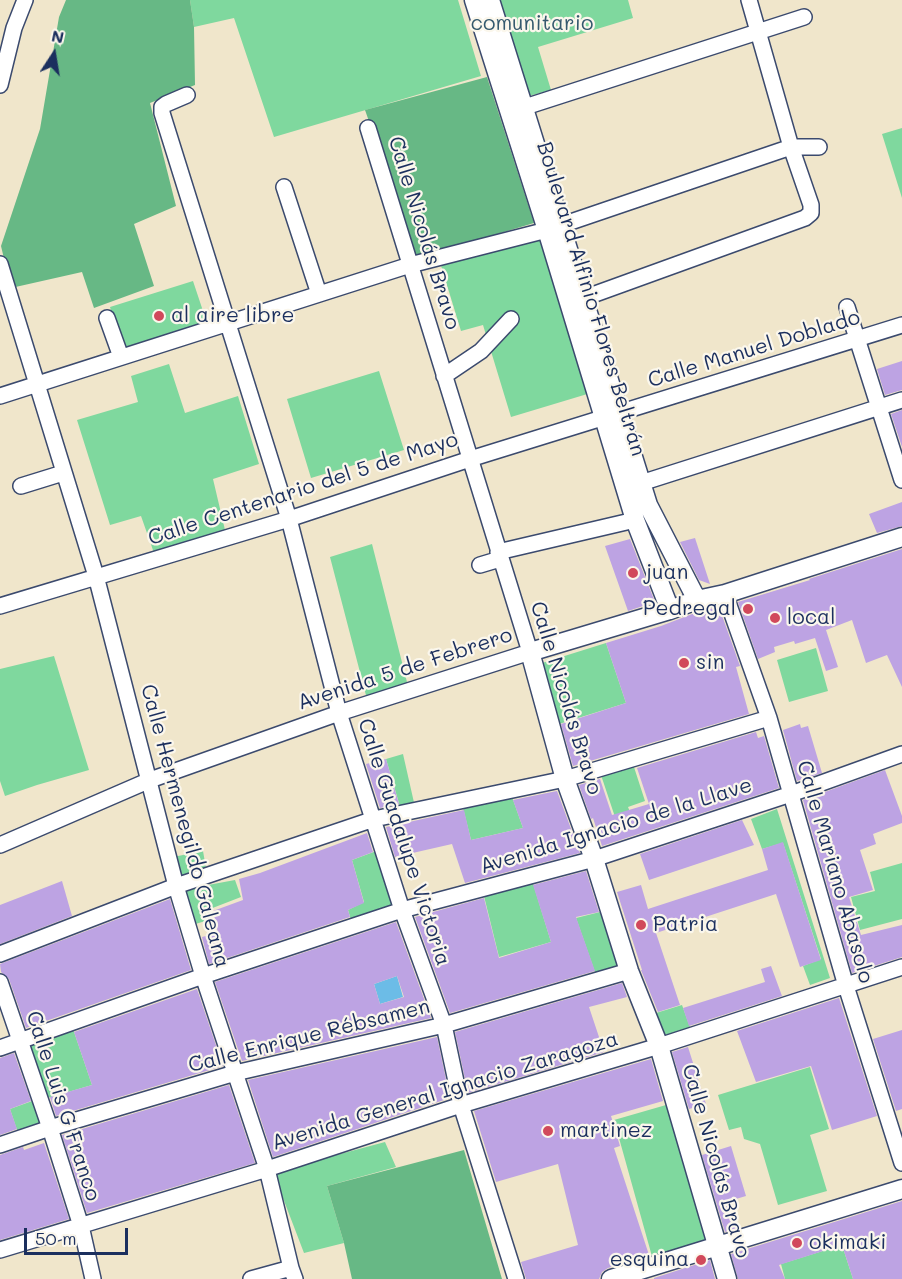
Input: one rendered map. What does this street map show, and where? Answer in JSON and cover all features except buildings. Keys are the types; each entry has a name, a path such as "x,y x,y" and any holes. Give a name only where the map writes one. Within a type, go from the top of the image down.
{"street":[{"path":"0,85 14,28 25,0"},
{"name":"Boulevard Alfinio Flores Beltrán","path":"474,0 507,77 525,106 553,228 584,298 635,520 670,610"},
{"name":"Boulevard Alfinio Flores Beltrán","path":"490,0 507,77 612,416 641,483 648,506 697,600"},
{"path":"584,298 805,218 811,213 811,205 791,147 749,0"},
{"path":"525,106 804,17"},
{"name":"Calle Guadalupe Victoria","path":"187,95 162,107 162,113 289,519 339,713 402,910 444,1025 461,1105 516,1279"},
{"name":"Calle Nicolás Bravo","path":"368,129 530,652 565,779 594,860 629,971 659,1046 727,1279"},
{"path":"0,396 410,265 553,228 791,147 819,147"},
{"path":"284,187 319,294"},
{"name":"Calle Hermenegildo Galeana","path":"0,264 96,576 176,886 203,976 267,1169 293,1274"},
{"path":"847,307 902,480"},
{"path":"107,318 121,357"},
{"path":"444,376 481,351 511,319"},
{"name":"Calle Manuel Doblado","path":"612,416 902,325"},
{"path":"641,483 902,400"},
{"name":"Calle Centenario del 5 de Mayo","path":"0,606 289,519 470,459 612,416"},
{"path":"21,486 63,473"},
{"path":"480,565 499,555 635,520"},
{"name":"Avenida 5 de Febrero","path":"0,845 150,780 339,713 902,537"},
{"name":"Calle Mariano Abasolo","path":"725,594 769,718 846,986 902,1163"},
{"path":"0,954 176,886 374,819 565,779 769,718"},
{"name":"Avenida Ignacio de la Llave","path":"0,1048 203,976 402,910 594,860 902,754"},
{"name":"Avenida General Ignacio Zaragoza","path":"0,1250 267,1169 461,1105 659,1046 902,967"},
{"name":"Calle Enrique Rébsamen","path":"0,1145 235,1073 444,1025 629,971"},
{"name":"Calle Luis G Franco","path":"0,982 81,1226 93,1279"},
{"path":"611,1279 902,1189"},
{"path":"250,1279 293,1274"}],"green space":[{"name":"al aire libre","path":"66,0 190,0 194,27 195,85 150,103 176,206 134,224 154,286 94,308 82,272 11,288 1,246 40,129 59,17"},
{"path":"190,0 458,0 481,76 274,137 234,18 194,27"},
{"name":"comunitario","path":"499,0 628,0 633,18 538,47 551,90 529,96"},
{"path":"487,77 534,223 417,258 365,110"},
{"path":"902,128 902,198 882,134"},
{"path":"544,227 594,392 511,417 483,325 461,331 439,259"},
{"name":"al aire libre","path":"193,281 208,326 124,352 110,307"},
{"path":"169,364 185,413 238,396 259,464 213,479 225,530 154,553 141,516 110,525 77,420 138,402 131,376"},
{"path":"379,371 404,450 311,478 287,399"},
{"path":"372,544 408,686 368,703 330,557"},
{"path":"606,643 626,703 559,724 539,664"},
{"path":"816,648 828,691 789,702 777,660"},
{"path":"54,656 89,770 5,796 0,781 0,669"},
{"path":"403,754 415,807 401,810 386,759"},
{"path":"633,764 645,801 628,807 630,812 615,817 601,775"},
{"path":"511,794 523,828 471,840 462,804"},
{"path":"777,809 830,978 810,985 803,966 821,959 783,843 762,849 751,819"},
{"path":"379,850 394,907 352,923 348,910 364,902 352,860"},
{"path":"203,851 207,874 179,884 173,857"},
{"path":"902,863 902,919 860,930 851,897 875,891 870,872"},
{"path":"235,880 241,897 210,909 212,919 192,925 181,890"},
{"path":"532,880 551,942 499,957 483,892"},
{"path":"600,912 622,971 597,978 576,918"},
{"path":"682,1005 691,1030 663,1035 656,1013"},
{"path":"72,1026 92,1085 44,1099 23,1043"},
{"path":"810,1067 829,1129 810,1135 827,1191 778,1205 760,1144 744,1139 741,1127 729,1130 718,1095"},
{"path":"35,1100 45,1127 19,1136 10,1109"},
{"path":"673,1103 712,1243 653,1260 614,1120"},
{"path":"385,1142 396,1167 327,1186 344,1243 304,1253 273,1172"},
{"path":"464,1150 502,1279 352,1279 327,1186"},
{"path":"842,1245 853,1279 785,1279 781,1264"}],"water":[{"path":"397,976 403,997 380,1004 374,984"}],"place":[{"name":"al aire libre","path":"159,316"},
{"name":"juan","path":"633,573"},
{"name":"Pedregal","path":"748,609"},
{"name":"local","path":"775,618"},
{"name":"sin","path":"684,663"},
{"name":"Patria","path":"641,925"},
{"name":"martinez","path":"548,1131"},
{"name":"okimaki","path":"797,1243"},
{"name":"esquina","path":"701,1260"}]}
